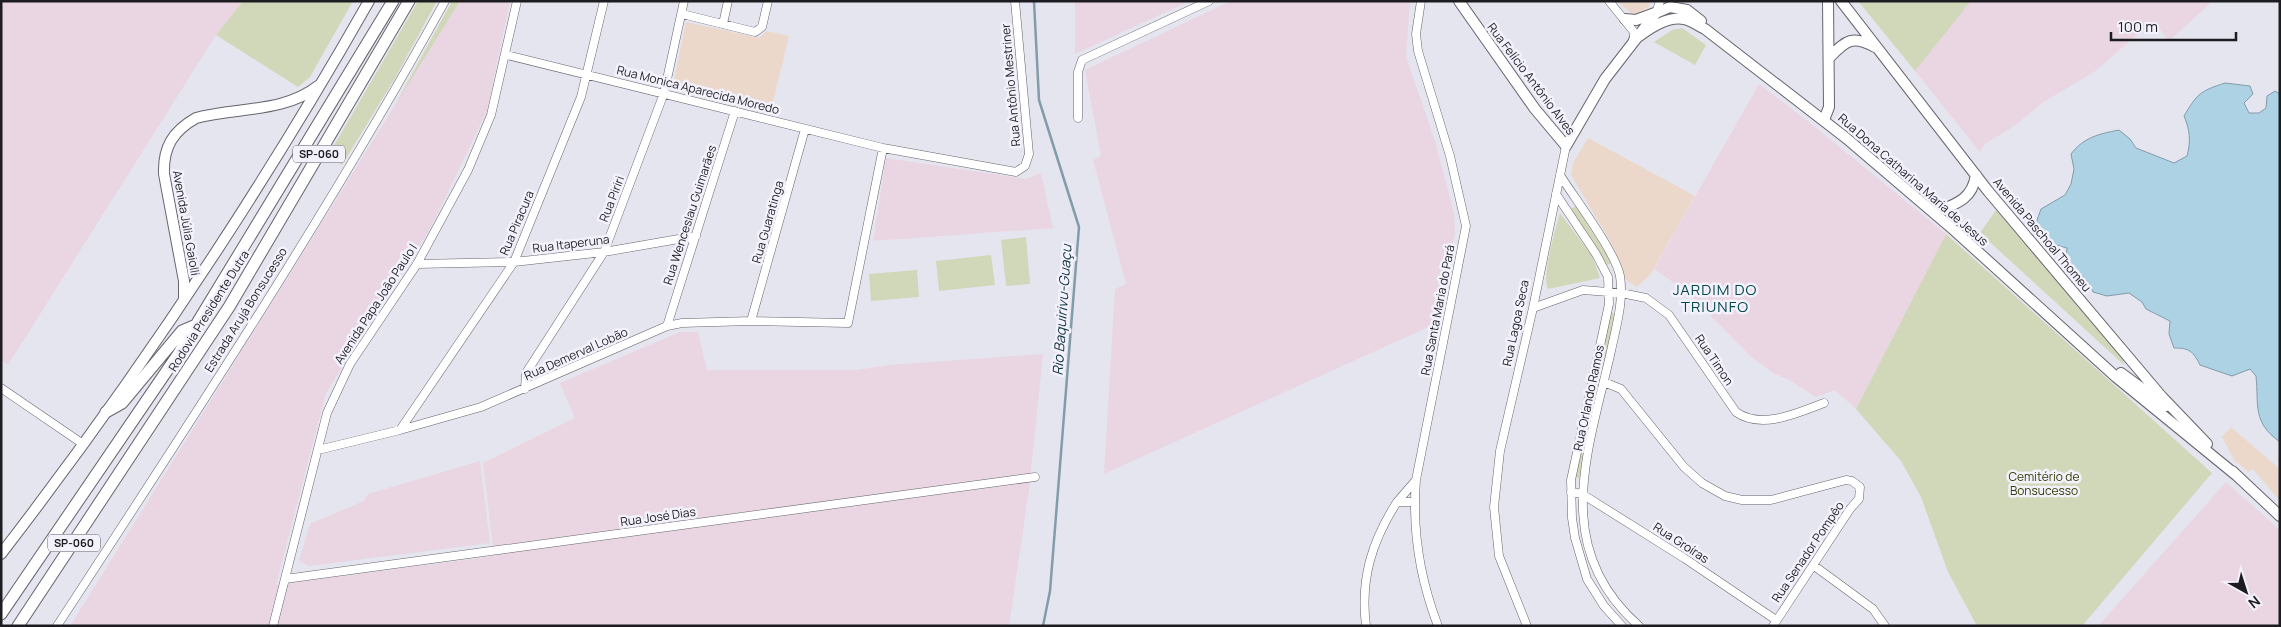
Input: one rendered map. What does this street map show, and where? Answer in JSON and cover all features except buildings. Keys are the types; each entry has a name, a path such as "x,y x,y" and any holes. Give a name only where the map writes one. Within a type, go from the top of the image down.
{"highway":[{"name":"Rodovia Presidente Dutra","path":"1,614 196,325 393,1"},
{"name":"Rodovia Presidente Dutra","path":"18,626 229,308 409,1"},
{"path":"106,412 122,403 182,332 196,325"}],"main road":[{"name":"Avenida Júlia Gaiolli","path":"1,554 63,474 184,299 323,82 369,1"},
{"name":"Rua Felício Antônio Alves","path":"1459,1 1535,109 1566,146"},
{"path":"1824,120 1829,107 1828,1"},
{"name":"Avenida Paschoal Thomeu","path":"1841,1 1976,175 2181,417 2280,516"},
{"path":"1625,19 1636,20 1670,7 1686,10"},
{"name":"Rua Dona Catharina Maria de Jesus","path":"1686,10 1702,22 1705,29"},
{"path":"1634,40 1656,13"},
{"name":"Rua Dona Catharina Maria de Jesus","path":"1634,40 1649,29 1674,19 1686,19 1705,29 1824,120 1934,213 2097,358"},
{"path":"1830,57 1843,44 1854,39 1864,41 1878,49"},
{"name":"Rua Lagoa Seca","path":"1566,146 1605,79 1634,40"},
{"name":"Avenida Júlia Gaiolli","path":"184,299 184,281 164,174 164,161 170,141 186,124 196,118 281,104 310,92 323,82"},
{"path":"1934,213 1965,198 1974,188 1976,175"},
{"path":"2097,358 2109,363 2181,417"},
{"name":"Avenida Paschoal Thomeu","path":"2097,358 2116,377 2236,474"}],"street":[{"name":"Estrada Arujá Bonsucesso","path":"56,626 330,199 385,108 445,1"},
{"name":"Avenida Papa João Paulo I","path":"273,626 327,413 339,385 417,264 468,170 491,115 507,55 517,1"},
{"name":"Rua Piracura","path":"400,430 514,262 581,97 604,1"},
{"name":"Rua Piriri","path":"524,389 526,374 604,252 664,93 684,1"},
{"path":"724,24 728,1"},
{"path":"682,14 755,32 762,27 768,1"},
{"name":"Rua Antônio Mestriner","path":"1015,1 1029,154 1025,166"},
{"path":"1078,118 1078,72 1082,60 1209,1"},
{"name":"Rua Santa Maria do Pará","path":"1421,1 1416,34 1418,51 1450,156 1466,226 1416,480 1414,502 1421,568 1438,626"},
{"path":"1609,1 1634,32 1634,40"},
{"path":"1656,13 1660,1"},
{"name":"Rua Dona Catharina Maria de Jesus","path":"1675,1 1686,10"},
{"name":"Rua Monica Aparecida Moredo","path":"507,55 883,148 1016,172 1025,166"},
{"name":"Rua Wenceslau Guimarães","path":"667,326 735,111"},
{"name":"Rua Guaratinga","path":"750,321 806,129"},
{"name":"Rua Lagoa Seca","path":"1527,626 1499,556 1494,507 1500,451 1533,308 1566,146"},
{"name":"Rua Demerval Lobão","path":"318,450 400,430 481,407 667,326 682,323 750,321 848,323 883,148"},
{"name":"Rua Orlando Ramos","path":"1560,175 1615,262 1620,277 1620,307 1582,482 1584,533 1597,572 1619,606 1639,626"},
{"name":"Rua Orlando Ramos","path":"1556,194 1608,276 1609,304 1572,477 1571,492 1575,538 1587,579 1604,606 1622,626"},
{"name":"Rua Itaperuna","path":"417,264 514,262 604,252 696,236"},
{"name":"Rua Timon","path":"1533,308 1574,292 1591,290 1646,298 1668,315 1736,412 1743,417 1762,420 1782,417 1824,403"},
{"name":"Rua Senador Pompêo","path":"1604,382 1621,389 1684,467 1702,484 1724,496 1742,500 1771,500 1846,480 1856,483 1861,491 1859,498 1775,623"},
{"path":"1,388 82,444"},
{"name":"Rua José Dias","path":"285,579 1035,477"},
{"path":"1366,626 1364,583 1385,522 1397,502 1416,480"},
{"name":"Rua Groíras","path":"1571,492 1582,494 1684,558 1775,623"},
{"path":"1397,502 1414,502"},
{"path":"1813,565 1873,609 1885,626"}],"shaded area":[{"path":"1,1 243,1 216,35 8,365 1,361"},
{"path":"460,1 510,1 487,111 430,229 326,393 276,585 494,556 483,463 575,418 560,383 680,332 698,332 707,370 857,370 889,365 1043,354 1029,490 1009,626 70,626"},
{"path":"1075,1 1190,1 1075,54"},
{"path":"1231,1 1410,1 1406,57 1435,141 1454,213 1455,234 1435,324 1104,474 1115,289 1126,284 1093,160 1101,156 1085,70"},
{"path":"1617,1 1650,1 1649,6 1641,12 1632,14"},
{"path":"1971,1 2213,1 2169,41 2153,21 2094,72 2042,103 2017,124 1985,144 1980,152 1915,71"},
{"path":"686,22 759,38 767,31 789,36 770,113 762,113 672,90"},
{"path":"1759,84 1946,234 1856,409 1835,390 1816,397 1789,380 1773,373 1750,356 1686,291 1654,269"},
{"path":"1588,138 1695,196 1650,275 1637,287 1626,280 1610,241 1571,175 1573,163"},
{"path":"886,158 1027,179 1041,173 1053,228 873,241"},
{"path":"2231,427 2280,469 2280,501 2253,469 2249,472 2234,460 2222,437"},
{"path":"480,461 490,543 309,566 299,561 310,524 364,501 368,494"},
{"path":"2226,482 2280,530 2280,626 2098,626"}],"green space":[{"path":"243,1 353,1 310,77 298,87 216,35"},
{"path":"418,1 437,1 395,78 342,165 328,156"},
{"path":"452,1 460,1 394,107"},
{"path":"1858,1 1971,1 1915,71"},
{"path":"1682,28 1706,45 1695,65 1654,42 1672,30"},
{"path":"1576,206 1612,263 1606,265 1571,209"},
{"path":"1996,210 2122,354 2124,365 1980,233"},
{"path":"1560,213 1592,256 1600,278 1548,289 1546,274"},
{"name":"Cemitério de Bonsucesso","path":"1946,234 2212,473 2082,626 1977,626 1948,572 1921,497 1901,461 1856,409"},
{"path":"1026,237 1030,284 1006,286 1001,240"},
{"path":"991,255 995,285 939,291 936,261"},
{"path":"917,270 919,297 871,301 869,274"},
{"path":"1610,313 1616,314 1580,478 1574,477"}],"water":[{"path":"2225,83 2250,86 2253,94 2244,103 2249,113 2259,113 2266,108 2267,96 2275,91 2280,94 2280,442 2271,435 2261,420 2256,376 2250,369 2232,376 2200,365 2190,351 2174,348 2169,334 2170,321 2146,309 2142,302 2129,293 2107,296 2093,292 2088,282 2066,259 2067,248 2049,243 2036,223 2041,209 2065,195 2071,184 2074,169 2071,154 2081,144 2098,135 2119,130 2130,139 2136,148 2174,163 2187,156 2189,136 2184,116 2188,109 2204,91"}],"waterway":[{"name":"Rio Baquirivu-Guaçu","path":"1034,1 1039,100 1079,227 1050,591 1043,626"}],"district":[{"name":"JARDIM DO TRIUNFO","path":"1715,298"}]}
